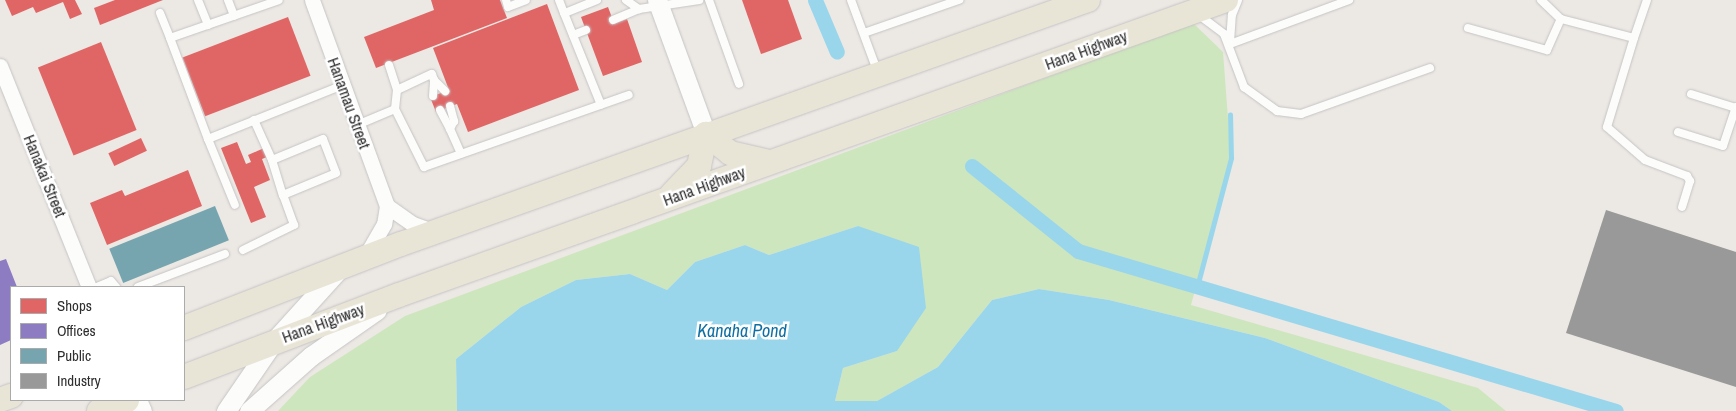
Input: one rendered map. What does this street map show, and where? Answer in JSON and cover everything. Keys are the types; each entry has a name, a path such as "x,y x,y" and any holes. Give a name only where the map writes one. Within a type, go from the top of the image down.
{"main road":[{"path":"185,328 435,232 706,134 1088,0"},
{"name":"Hana Highway","path":"185,377 274,341 771,162 1186,6 1226,0"},
{"path":"706,134 730,153 771,162"},
{"path":"663,200 699,166 706,134"},
{"path":"100,411 125,401"}],"street":[{"name":"Hanamau Street","path":"312,0 387,206"},
{"path":"658,4 706,134"},
{"name":"Hanakai Street","path":"0,66 89,286"},
{"path":"362,260 384,224 387,206 413,224 435,232"},
{"path":"226,411 274,341 339,269"},
{"path":"249,411 311,356 399,295"}],"lane":[{"path":"198,0 208,25"},
{"path":"228,0 234,16"},
{"path":"506,0 508,7 526,0"},
{"path":"559,0 601,105"},
{"path":"564,13 597,0"},
{"path":"626,0 639,9"},
{"path":"613,20 639,9 658,4 699,0"},
{"path":"710,0 739,84"},
{"path":"851,0 879,74"},
{"path":"864,33 959,0"},
{"path":"1230,44 1232,15 1238,0"},
{"path":"1230,44 1349,0"},
{"path":"1541,0 1561,19 1634,38"},
{"path":"1647,0 1607,127 1645,160 1687,176 1690,181 1682,207"},
{"path":"170,38 275,1"},
{"path":"1186,6 1214,26 1230,44 1249,92 1277,111 1301,114 1430,68"},
{"path":"160,13 235,205"},
{"path":"1468,28 1547,50 1561,19"},
{"path":"573,35 586,30"},
{"path":"389,66 397,90 395,109 424,167 629,95"},
{"path":"397,90 432,74 434,80 433,96"},
{"path":"434,80 445,91"},
{"path":"208,139 343,85"},
{"path":"1678,132 1723,146 1736,108 1691,94"},
{"path":"450,106 454,121 450,129"},
{"path":"357,125 395,109"},
{"path":"440,110 461,154"},
{"path":"243,250 294,225 282,195 272,160 254,120"},
{"path":"272,160 323,139 336,173 282,195"},
{"path":"141,286 225,254"},
{"path":"99,286 111,281 115,286"}],"green space":[{"path":"1193,23 1223,52 1231,158 1191,305 1478,388 1506,411 1452,411 1439,402 1265,338 1109,300 1039,289 992,300 938,367 877,401 835,401 843,368 897,351 858,226 769,255 745,245 695,262 667,290 630,274 576,280 521,307 456,359 457,411 278,411 310,377 405,316"}],"water":[{"name":"Kanaha Pond","path":"858,226 919,247 926,308 897,351 843,368 835,401 877,401 938,367 992,300 1039,289 1109,300 1265,338 1439,402 1452,411 457,411 456,359 521,307 576,280 630,274 667,290 695,262 745,245 769,255"}],"building: Shops":[{"path":"5,0 75,0 82,14 70,19 63,2 36,13 33,7 12,16"},
{"path":"115,0 163,0 100,25 94,8"},
{"path":"431,0 500,0 507,18 376,68 364,37 434,10"},
{"path":"742,0 788,0 802,39 761,54"},
{"path":"547,4 579,90 468,132 457,104 436,112 430,97 449,90 433,48"},
{"path":"608,7 614,23 627,19 642,62 603,76 581,17"},
{"path":"288,17 311,76 205,116 183,57"},
{"path":"101,42 137,130 74,156 38,67"},
{"path":"141,138 147,151 114,166 108,153"},
{"path":"237,142 246,164 251,162 248,155 264,148 267,157 262,159 270,180 254,187 266,217 251,223 221,148"},
{"path":"188,170 202,206 107,245 90,203 122,190 125,196"}],"building: Offices":[{"path":"6,259 17,286 10,286 10,340 0,345 0,261"}],"building: Public":[{"path":"215,206 229,240 123,283 109,249"}],"building: Industry":[{"path":"1606,210 1736,252 1736,387 1566,333"}],"waterway":[{"path":"815,0 837,52"},
{"path":"1197,287 1231,158 1230,115"},
{"path":"972,166 1078,251 1616,411"}]}
